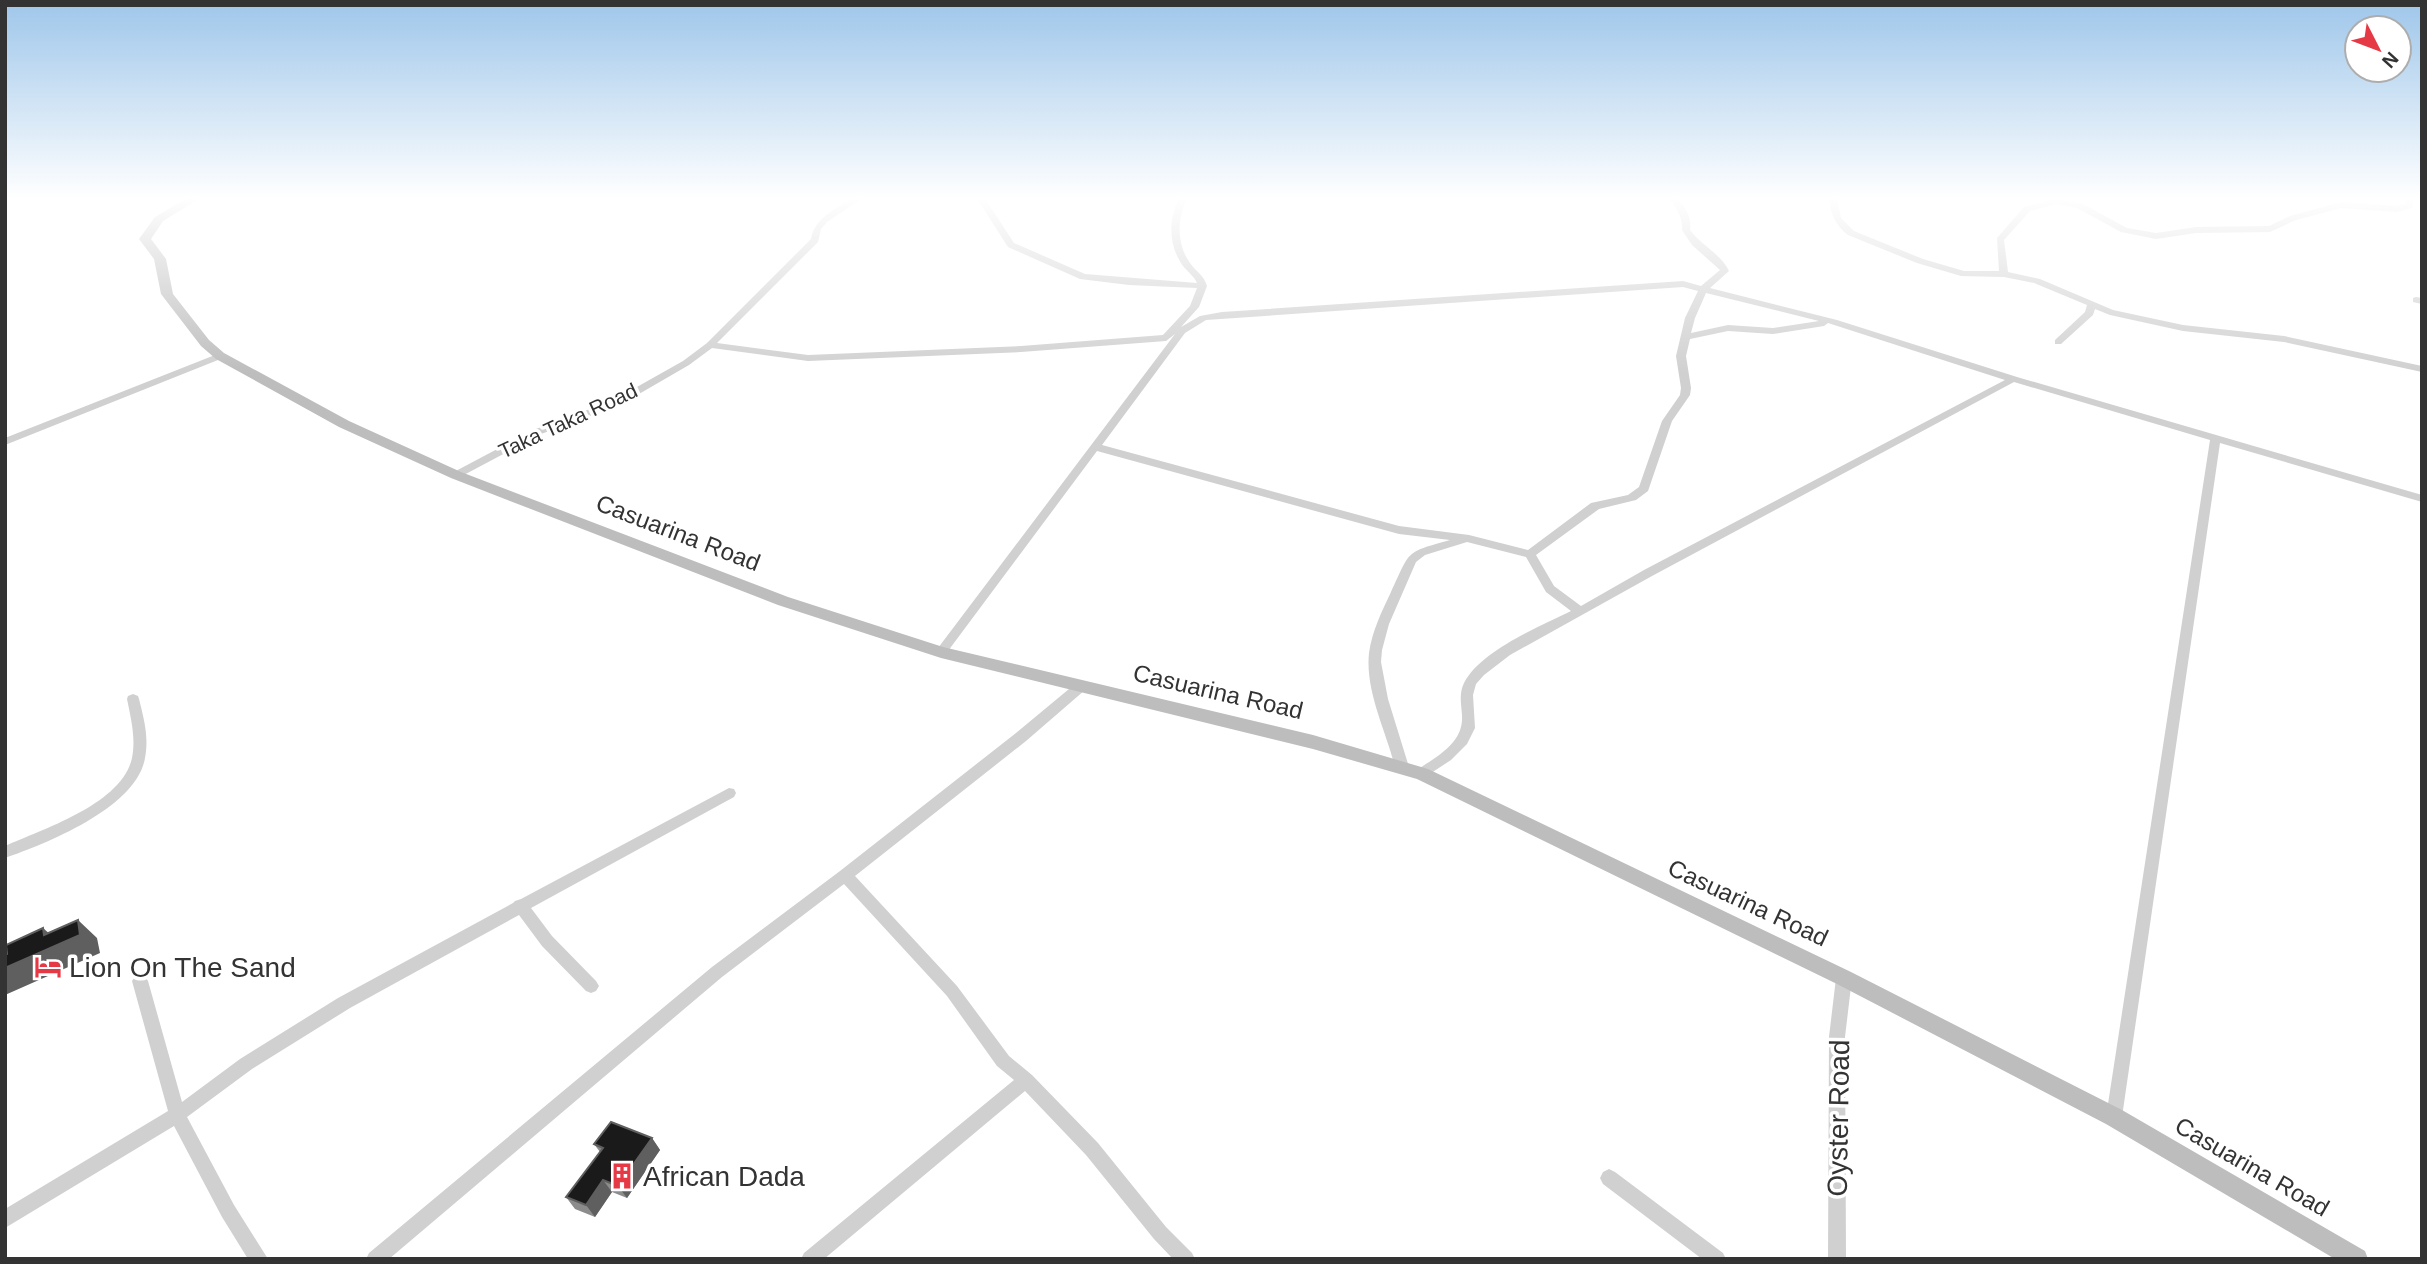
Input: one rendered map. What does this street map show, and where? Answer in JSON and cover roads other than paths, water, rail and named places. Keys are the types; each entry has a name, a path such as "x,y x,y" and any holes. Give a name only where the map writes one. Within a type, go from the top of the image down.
{"street":[{"name":"Casuarina Road","path":"158,256 167,294 205,343 220,356 344,424 456,475 783,601 941,652 1402,766 1844,978 2114,1117 2357,1259"},
{"name":"Taka Taka Road","path":"456,475 537,432 616,403 686,363 710,345 799,256"},
{"path":"1037,256 1083,276 1129,282 1202,286"},
{"path":"1166,338 1198,300 1202,286 1200,278 1186,263 1183,256"},
{"path":"1530,554 1595,506 1632,498 1644,489 1667,421 1685,395 1681,356 1690,318 1704,288 1723,273 1724,268 1710,256"},
{"path":"1912,256 1964,274 2004,274 2037,281 2091,306 2183,328 2284,339 2422,369"},
{"path":"2003,256 2001,263 2004,274"},
{"path":"710,345 808,358 1021,349 1166,338 1203,318 1222,315 1662,284 1704,288 1834,322 2012,379 2422,499"},
{"path":"2058,342 2090,313 2091,306"},
{"path":"1686,337 1738,327 1773,331 1834,322"},
{"path":"941,652 1182,331"},
{"path":"5,442 220,356"},
{"path":"1422,775 1466,737 1470,722 1465,693 1471,681 1517,645 2012,379"},
{"path":"2114,1117 2215,440"},
{"path":"1095,447 1399,530 1469,539 1530,554 1550,589 1580,612"},
{"path":"1402,766 1395,733 1378,682 1376,649 1411,559 1421,552 1469,539"},
{"path":"375,1259 717,972 1021,737 1080,687"},
{"path":"5,852 100,808 120,794 131,781 142,748 139,713 134,699"},
{"path":"5,1219 177,1115 246,1064 344,1003 729,793"},
{"path":"845,875 952,990 1003,1061 1026,1080 1092,1149 1160,1233 1186,1259"},
{"path":"520,905 547,941 591,986"},
{"name":"Oyster Road","path":"1837,1259 1838,1037 1844,978"},
{"path":"140,981 177,1115 228,1211 259,1259"},
{"path":"810,1259 1026,1080"},
{"path":"1609,1178 1717,1259"}],"place":[{"name":"Lion On The Sand","path":"48,967"},
{"name":"African Dada","path":"622,1176"}]}
